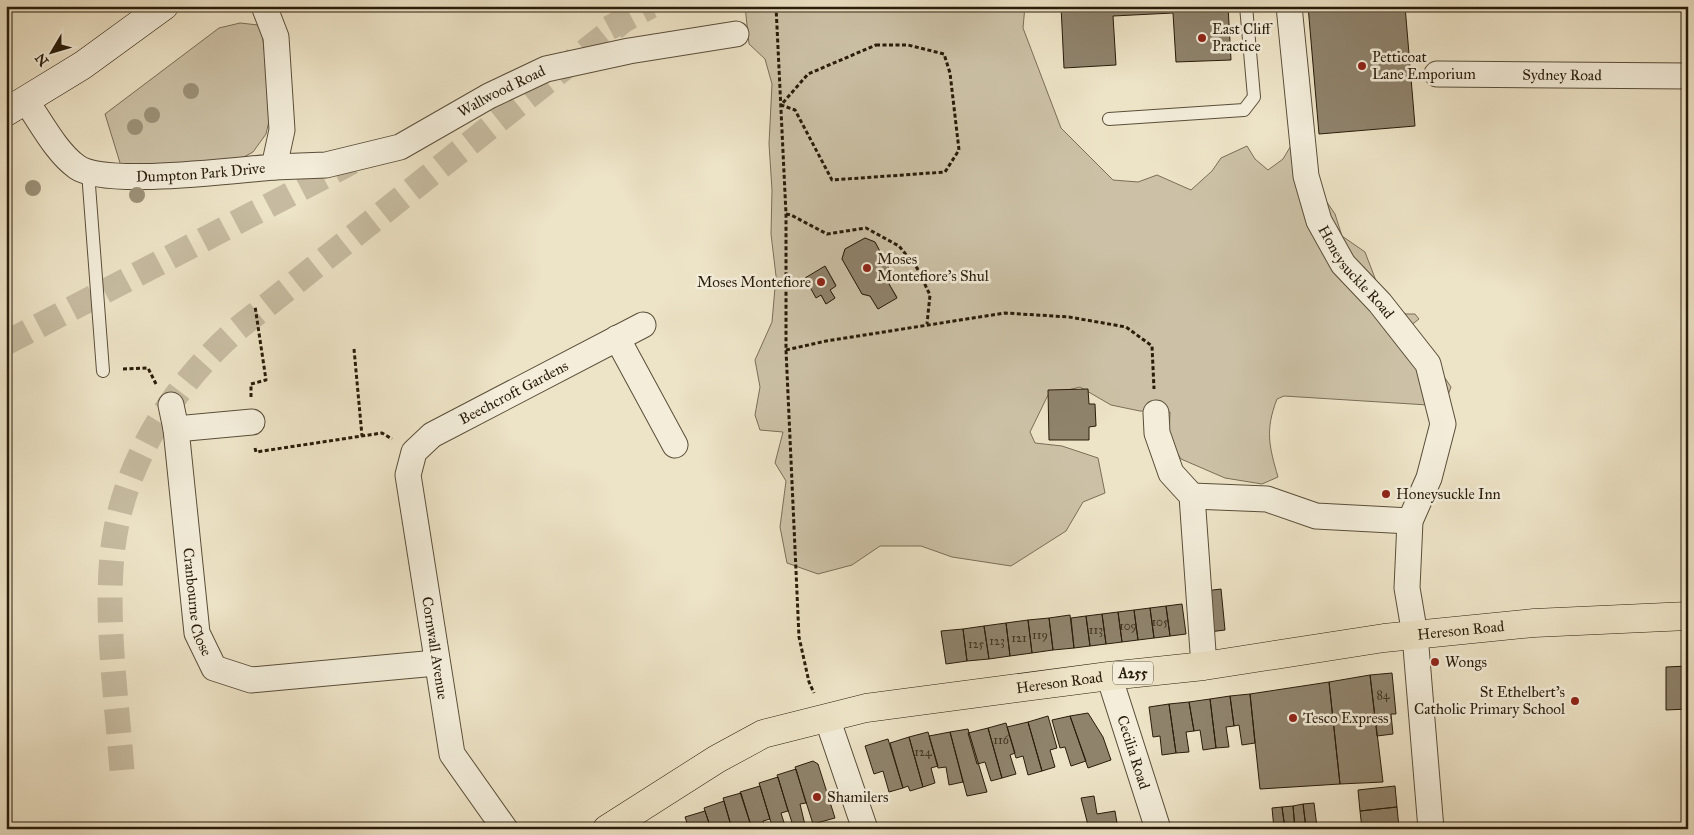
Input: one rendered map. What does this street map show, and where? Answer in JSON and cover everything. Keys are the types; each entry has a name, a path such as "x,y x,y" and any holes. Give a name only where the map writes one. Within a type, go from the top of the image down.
{"main road":[{"name":"Hereson Road","path":"608,829 717,759 763,734 866,708 1109,676 1204,666 1415,635 1534,623 1688,616"}],"street":[{"name":"Dumpton Park Drive","path":"164,6 83,65 16,107 78,167 88,172 126,178 274,167 282,130 276,37 264,6"},
{"name":"Honeysuckle Road","path":"1289,6 1306,176 1319,221 1344,264 1380,303 1428,364 1442,424 1429,478 1410,521 1407,588 1415,635 1431,829"},
{"name":"Wallwood Road","path":"274,167 326,165 400,148 489,96 546,70 629,51 736,34"},
{"name":"Sydney Road","path":"1437,74 1688,76"},
{"name":"Beechcroft Gardens","path":"414,452 432,434 643,325"},
{"path":"617,338 675,445"},
{"name":"Cranbourne Close","path":"171,405 176,429 197,633 214,668 251,680 436,662"},
{"path":"1156,413 1157,433 1171,473 1192,496 1204,666"},
{"path":"176,429 252,422"},
{"name":"Cornwall Avenue","path":"414,452 408,475 452,754 505,829"},
{"path":"1192,496 1267,499 1316,516 1410,521"},
{"name":"Cecilia Road","path":"1109,676 1158,829"},
{"path":"827,718 865,829"}],"lane":[{"path":"1109,119 1244,110 1254,96 1246,6"},
{"path":"88,172 103,371"}],"path":[{"path":"776,6 786,214 786,350 799,637 809,682 827,718"},
{"path":"876,45 908,45 944,54 950,73 959,150 945,172 832,180 794,110 781,105 808,74 876,45"},
{"path":"786,214 827,234 866,228 899,246 917,268 930,295 928,324"},
{"path":"255,306 266,380 250,384 256,452 382,433 414,452"},
{"path":"786,350 928,324 1005,313 1069,317 1126,327 1152,346 1156,413"},
{"path":"354,349 362,436"},
{"path":"103,371 148,368 160,392 171,405"}],"shaded area":[{"path":"745,6 1025,6 1023,28 1061,128 1113,180 1138,182 1157,175 1191,190 1212,171 1221,158 1247,146 1255,159 1268,170 1283,159 1295,139 1313,145 1320,192 1335,214 1342,236 1365,252 1378,286 1395,307 1406,314 1415,314 1419,319 1410,326 1451,387 1444,406 1284,396 1277,399 1271,420 1270,438 1272,456 1278,477 1262,484 1225,478 1181,459 1169,440 1170,412 1140,411 1111,405 1080,387 1048,395 1030,432 1035,443 1062,446 1098,458 1105,493 1083,502 1066,531 1011,566 952,557 921,546 880,546 852,565 818,574 787,563 780,527 786,481 775,463 783,432 760,430 755,415 760,387 755,360 772,322 776,276 771,234 772,190 769,144 772,84 765,59 749,44","holes":["865,238 875,242 893,276 889,284 897,297 878,309 870,296 862,294 842,259 845,249","825,266 836,285 830,290 835,298 826,304 821,295"]},
{"path":"240,23 258,25 262,32 270,98 269,121 266,134 253,152 233,163 121,166 105,114 219,28"}],"building":[{"name":"East Cliff Practice","path":"1061,6 1228,6 1231,60 1176,62 1173,13 1113,16 1116,65 1064,68"},
{"name":"Petticoat Lane Emporium","path":"1308,6 1405,6 1415,126 1319,134"},
{"name":"Moses Montefiore's Shul","path":"865,238 875,242 893,276 889,284 897,298 878,309 870,296 862,294 842,259 845,249"},
{"name":"Moses Montefiore","path":"825,266 836,286 830,290 835,298 826,304 821,295 816,298 805,278"},
{"path":"1088,389 1089,404 1095,404 1096,426 1089,427 1089,440 1049,440 1048,390"},
{"path":"1221,589 1225,630 1209,632 1205,591"},
{"path":"1182,604 1186,634 1170,636 1166,606"},
{"path":"1166,606 1170,636 1154,638 1150,608"},
{"path":"1150,608 1154,638 1138,640 1134,610"},
{"path":"1134,610 1138,640 1122,642 1118,612"},
{"path":"1118,612 1122,642 1106,644 1102,614"},
{"path":"1102,614 1106,644 1090,646 1086,616"},
{"path":"1070,615 1074,648 1053,650 1049,618"},
{"path":"1086,616 1090,646 1074,648 1071,618"},
{"path":"1049,618 1053,650 1032,653 1028,620"},
{"path":"1028,620 1032,653 1010,656 1006,623"},
{"path":"1006,623 1010,656 989,659 984,626"},
{"path":"984,626 989,659 967,661 963,629"},
{"path":"963,629 967,661 946,664 941,631"},
{"path":"1688,666 1688,709 1666,710 1666,667"},
{"path":"1392,673 1396,714 1391,714 1393,734 1377,736 1370,675"},
{"path":"1370,675 1383,782 1340,784 1329,682"},
{"name":"Tesco Express","path":"1329,682 1340,784 1260,789 1250,694"},
{"path":"1250,694 1255,743 1242,745 1239,725 1234,726 1230,696"},
{"path":"1230,696 1234,726 1226,727 1229,747 1216,748 1210,699"},
{"path":"1210,699 1216,748 1203,750 1200,730 1194,731 1189,702"},
{"path":"1189,702 1194,731 1186,732 1189,752 1176,753 1169,704"},
{"path":"1169,704 1176,753 1162,755 1160,736 1153,737 1149,707"},
{"path":"1088,713 1103,737 1111,760 1088,768 1070,716"},
{"path":"1048,716 1057,748 1050,750 1055,767 1042,771 1028,722"},
{"path":"1070,716 1086,761 1071,766 1065,747 1060,748 1052,720"},
{"path":"1028,722 1042,771 1028,775 1023,756 1016,758 1007,727"},
{"path":"1006,723 1015,753 1010,755 1016,774 1002,778 988,728"},
{"path":"988,728 1002,778 991,781 985,762 977,764 968,733"},
{"path":"968,729 987,792 967,796 950,732"},
{"path":"928,732 938,766 931,768 935,783 923,787 909,737"},
{"path":"950,732 963,782 949,785 946,767 938,768 929,736"},
{"path":"909,737 923,787 910,791 908,786 903,788 890,743"},
{"path":"888,739 903,788 889,792 883,771 874,774 865,746"},
{"name":"Shamilers","path":"813,761 818,764 835,818 813,824 795,767"},
{"path":"796,769 806,803 800,804 806,829 794,829 777,775"},
{"path":"778,777 788,811 781,813 786,829 773,829 759,783"},
{"path":"760,786 770,819 763,821 766,829 752,829 740,792"},
{"path":"1395,786 1397,807 1360,811 1358,790"},
{"path":"741,793 752,829 732,829 723,798"},
{"path":"1094,796 1097,814 1115,811 1118,829 1089,829 1081,798"},
{"path":"724,801 732,829 711,829 704,808"},
{"path":"1314,803 1317,827 1306,828 1303,804"},
{"path":"1303,804 1306,828 1295,829 1293,806"},
{"path":"1293,806 1295,829 1285,829 1282,807"},
{"path":"1282,807 1285,829 1274,829 1272,808"},
{"path":"1397,807 1399,828 1362,829 1360,811"},
{"path":"705,811 711,829 689,829 685,817"}],"tunnel":[{"path":"609,28 651,6"},
{"path":"122,770 110,619 111,569 115,534 123,500 135,468 167,408 188,380 236,330 623,21"},
{"path":"6,343 352,162"}],"place":[{"name":"East Cliff Practice","path":"1202,38"},
{"name":"Petticoat Lane Emporium","path":"1362,66"},
{"name":"Moses Montefiore's Shul","path":"867,268"},
{"name":"Moses Montefiore","path":"821,282"},
{"name":"Honeysuckle Inn","path":"1386,494"},
{"name":"Wongs","path":"1435,662"},
{"name":"St Ethelbert's Catholic Primary School","path":"1575,701"},
{"name":"Tesco Express","path":"1293,718"},
{"name":"Shamilers","path":"817,797"}]}
